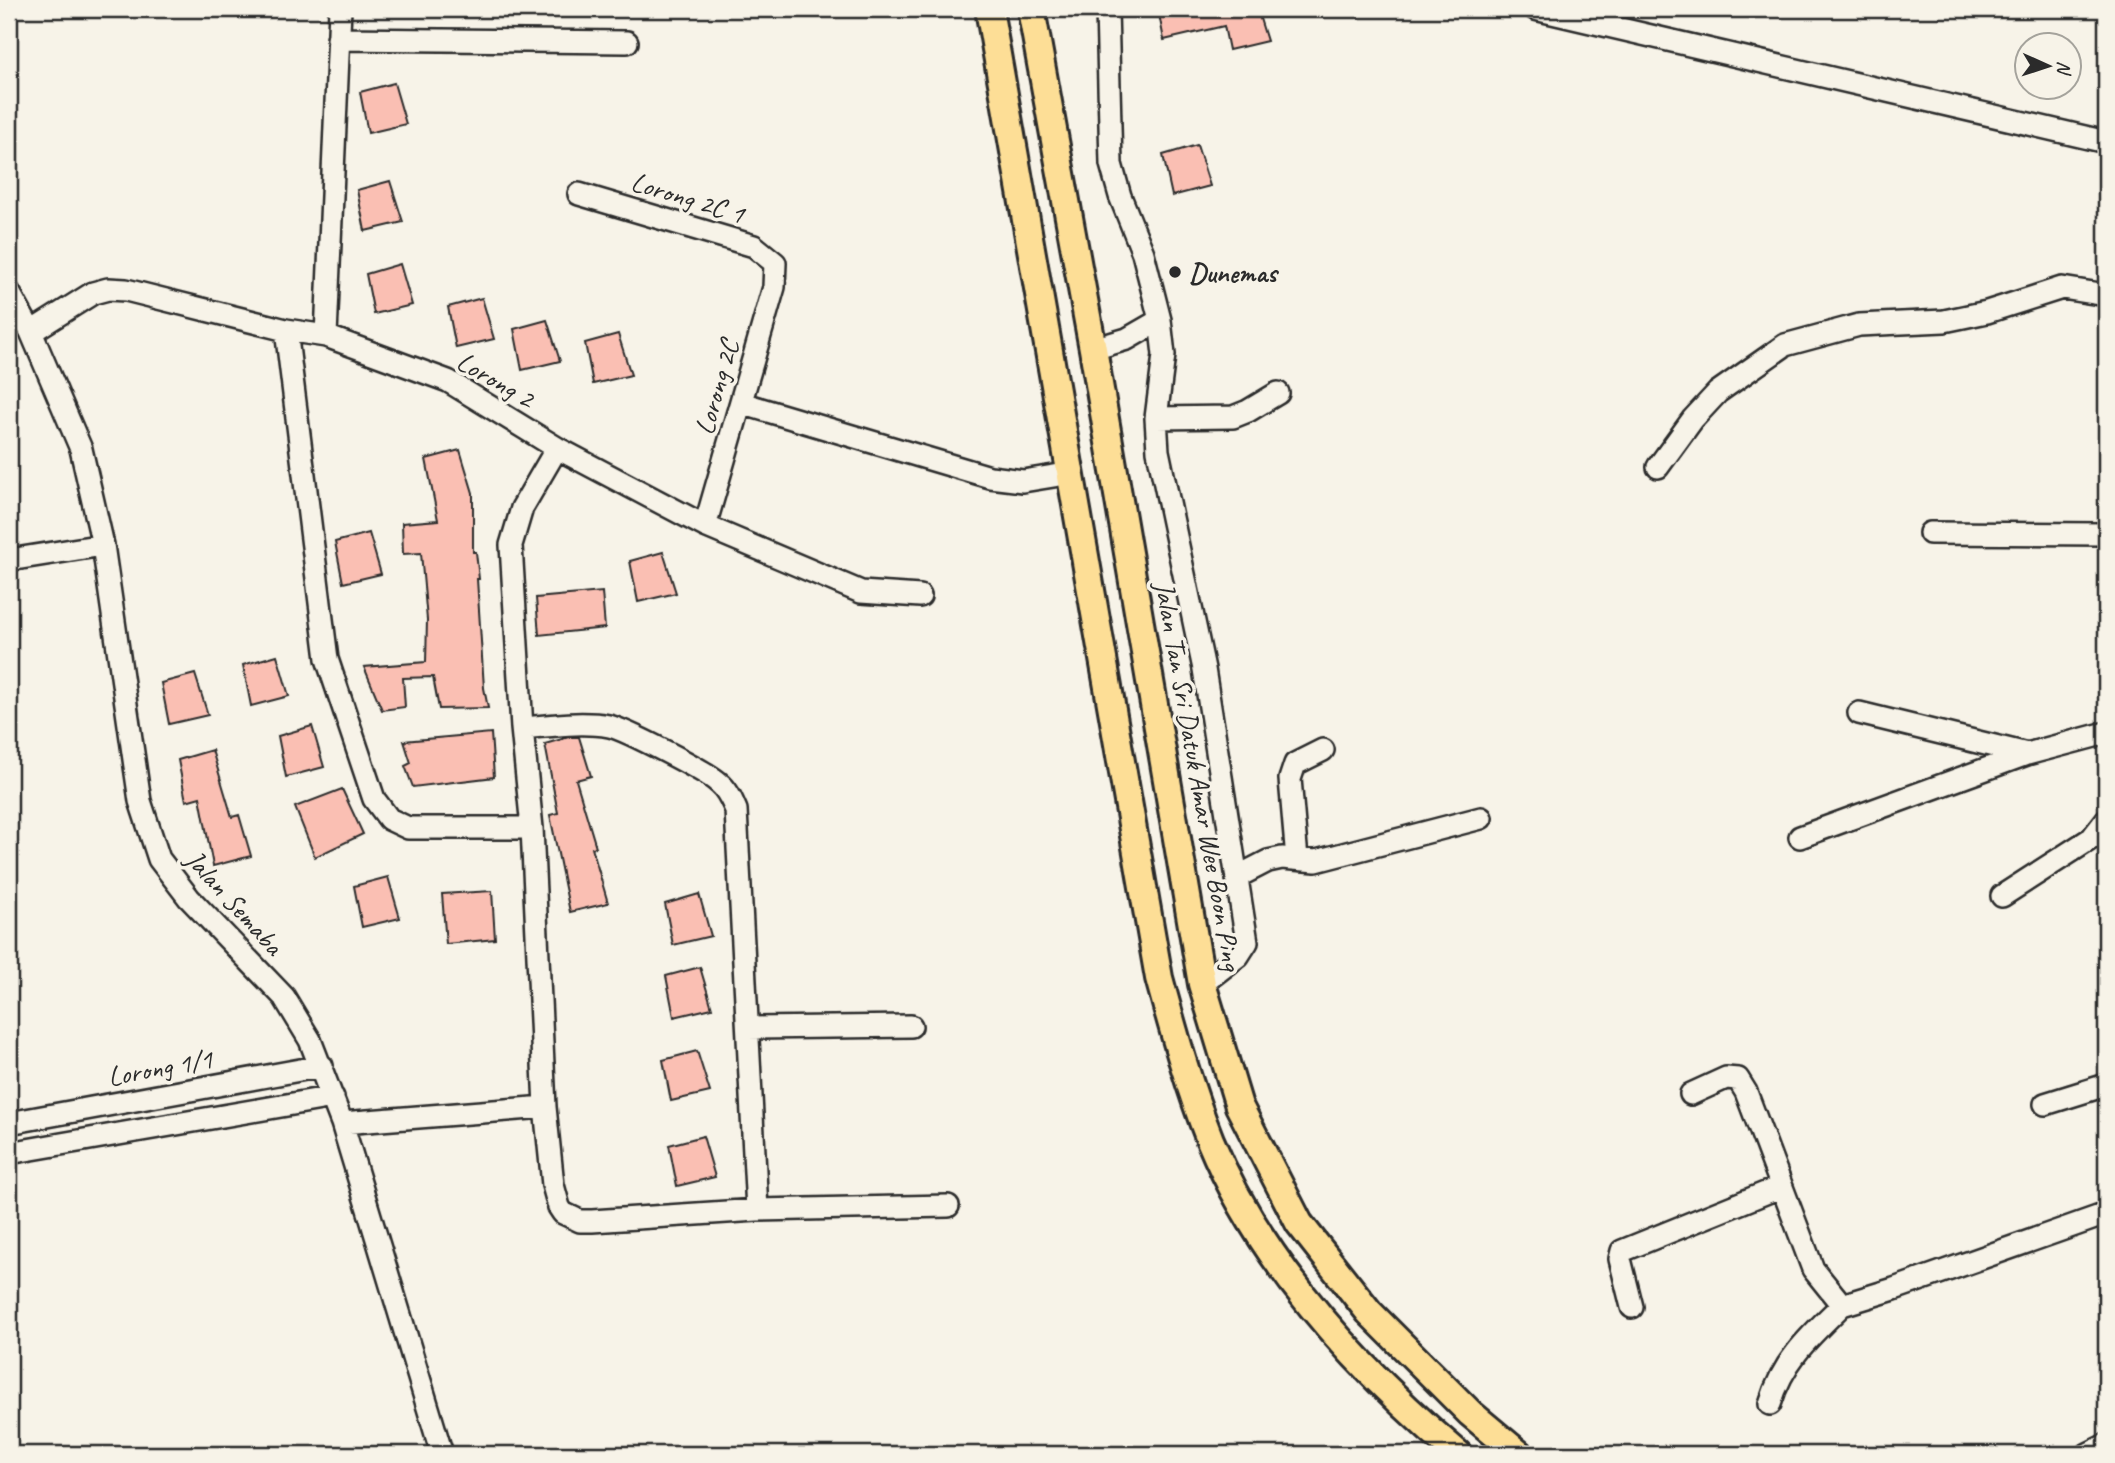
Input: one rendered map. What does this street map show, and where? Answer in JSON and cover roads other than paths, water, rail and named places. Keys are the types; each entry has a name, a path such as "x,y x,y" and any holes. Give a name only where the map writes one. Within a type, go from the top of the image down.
{"main road":[{"path":"989,9 1159,978 1185,1074 1211,1142 1273,1255 1316,1311 1408,1411 1458,1454"},
{"name":"Jalan Tan Sri Datuk Amar Wee Boon Ping","path":"1031,9 1093,349 1202,984 1239,1106 1299,1223 1369,1312 1470,1413 1519,1454"}],"street":[{"path":"326,336 340,9"},
{"path":"1107,9 1111,164 1119,196 1143,253 1160,320 1164,355 1156,418 1158,451 1203,669 1247,942 1238,956 1202,984"},
{"path":"1535,9 2106,142"},
{"path":"338,39 627,42"},
{"name":"Lorong 2C 1","path":"579,194 754,246 775,263"},
{"name":"Lorong 2C","path":"705,526 774,287 775,263"},
{"path":"1658,467 1693,419 1718,392 1785,345 1859,324 1944,321 1987,312 2062,288 2106,295"},
{"name":"Lorong 2","path":"31,332 93,293 108,289 126,290 286,330 326,336 448,381 557,448 705,526 860,592 920,596"},
{"name":"Jalan Semaba","path":"9,292 31,332 81,449 103,545 140,801 159,859 189,898 284,997 310,1040 342,1123 442,1454"},
{"path":"1093,349 1127,340 1160,320"},
{"path":"286,330 327,659 374,799 389,818 408,828 532,828"},
{"path":"1156,418 1233,417 1278,393"},
{"path":"741,403 990,477 1023,481 1072,473"},
{"path":"557,448 522,508 510,545 522,728 532,828 545,1107 553,1185 559,1206 570,1218 592,1221 757,1210 948,1206"},
{"path":"1930,533 2106,534"},
{"path":"9,560 103,545"},
{"path":"1859,713 2027,754"},
{"path":"522,728 586,724 611,726 719,782 730,796 736,810 757,1210"},
{"path":"1800,837 2027,754 2106,733"},
{"path":"1297,859 1290,779 1295,764 1323,750"},
{"path":"1237,877 1268,861 1282,858 1316,861 1482,818"},
{"path":"2002,896 2092,838 2106,820"},
{"path":"748,1028 911,1026"},
{"name":"Lorong 1/1","path":"9,1123 321,1066"},
{"path":"1691,1094 1726,1078 1738,1079 1746,1092 1780,1187 1814,1269 1842,1305"},
{"path":"2045,1104 2106,1085"},
{"path":"9,1153 333,1097"},
{"path":"342,1123 545,1107"},
{"path":"1632,1307 1620,1259 1622,1251 1780,1187"},
{"path":"1770,1404 1777,1381 1800,1347 1842,1305 2106,1214"},
{"path":"2088,1454 2106,1445"}],"place":[{"name":"Dunemas","path":"1175,272"}]}
